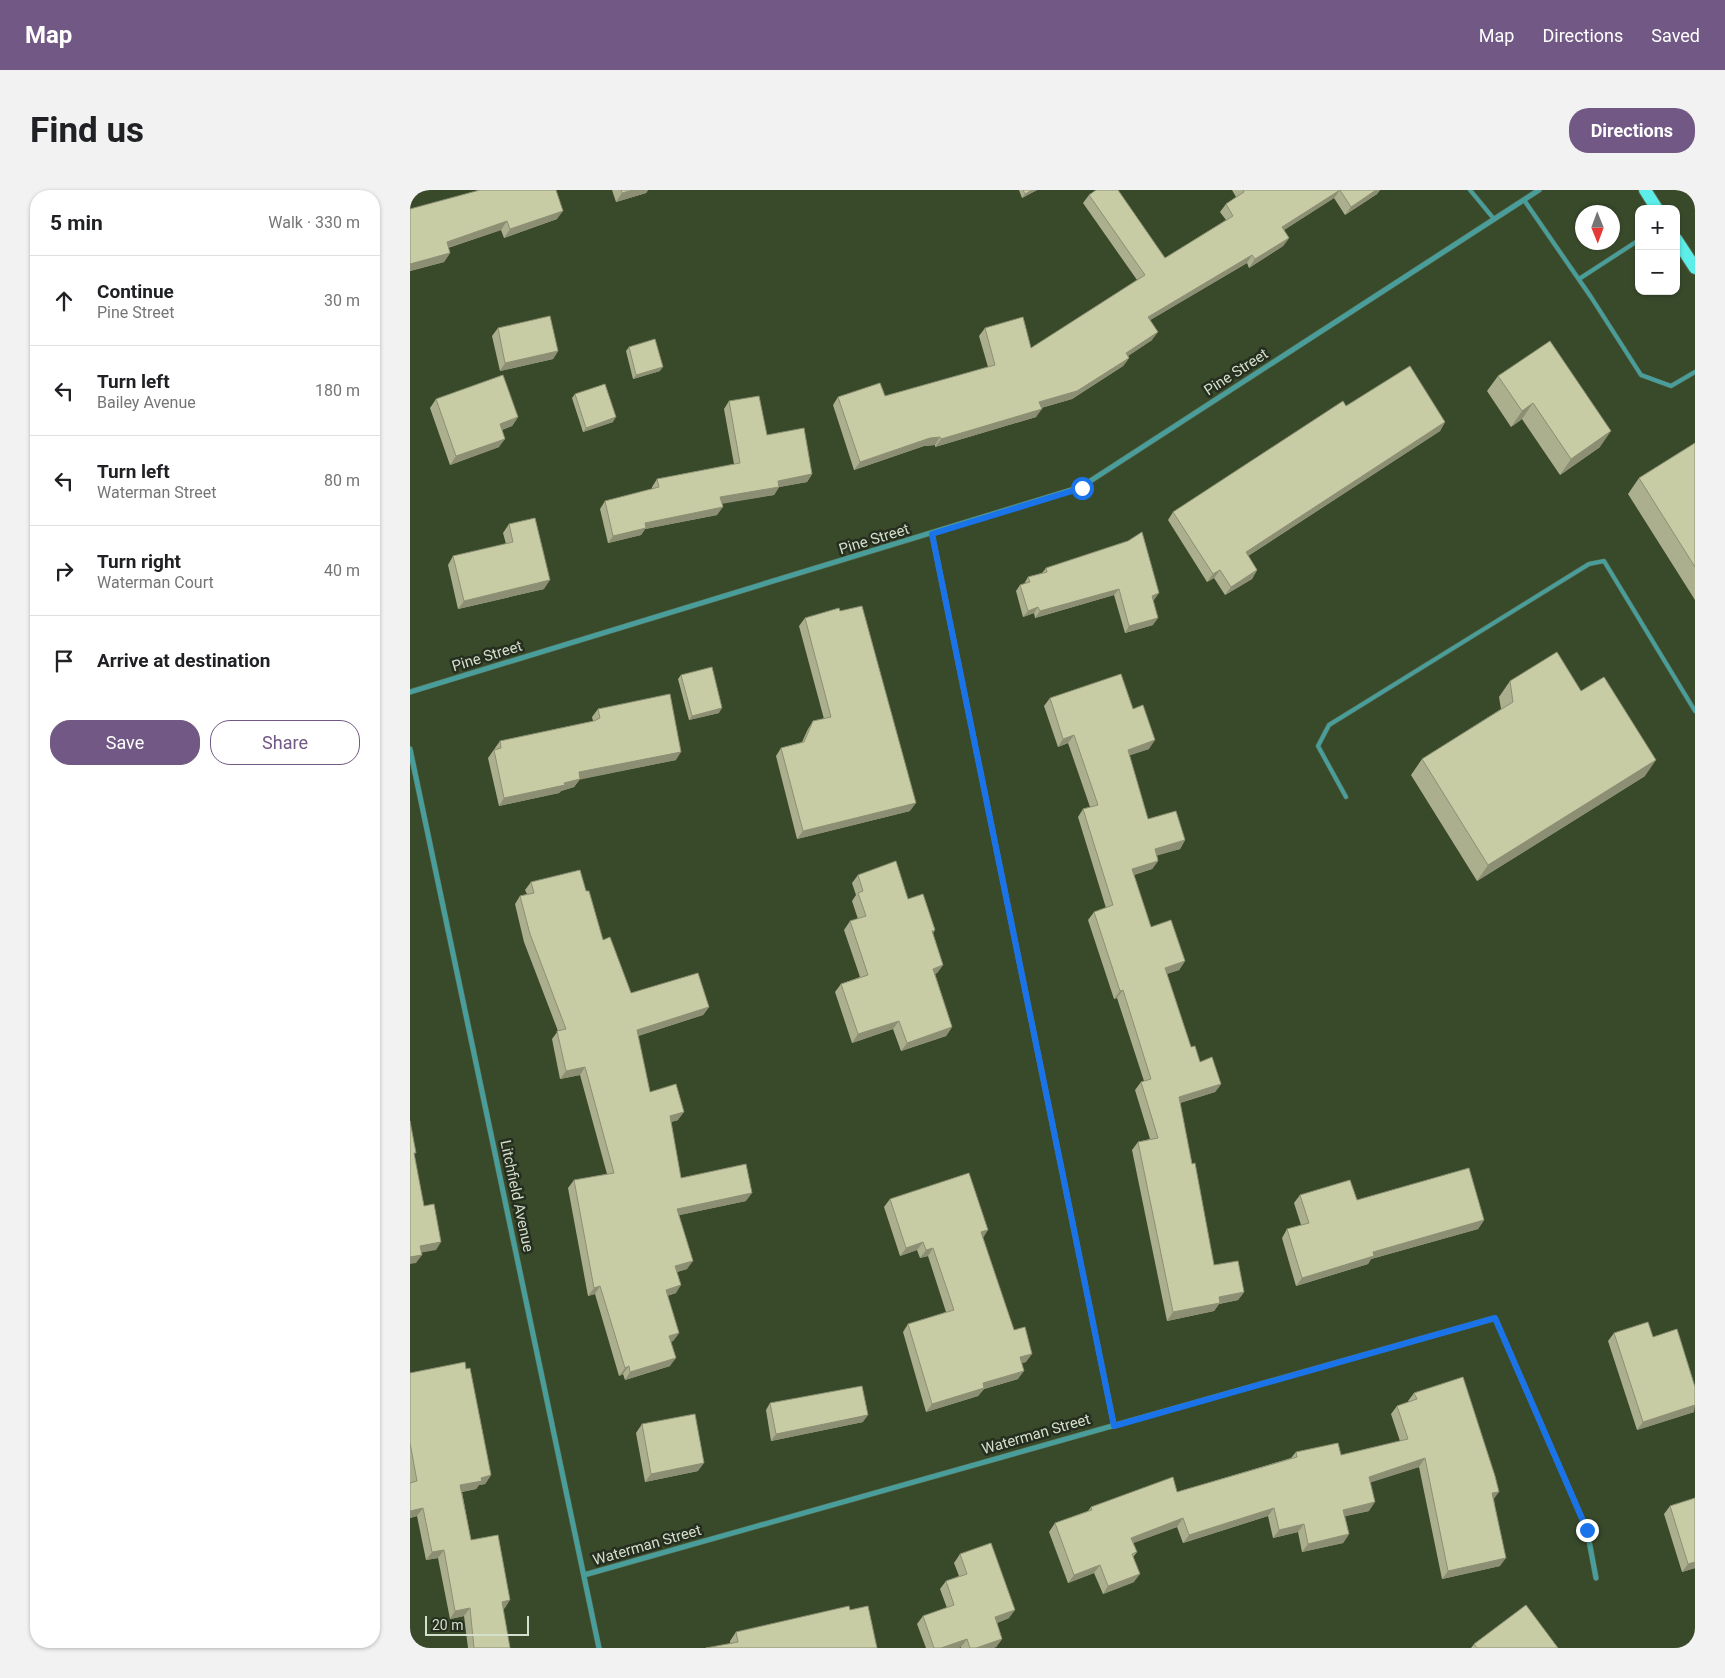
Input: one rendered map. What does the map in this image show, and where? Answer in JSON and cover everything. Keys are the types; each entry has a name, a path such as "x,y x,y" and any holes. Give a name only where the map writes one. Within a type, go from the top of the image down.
{"main road":[{"path":"1645,190 1654,205"},
{"path":"1680,245 1695,268"}],"street":[{"name":"Pine Street","path":"410,692 1082,488 1539,190"},
{"path":"932,534 1114,1426"},
{"name":"Litchfield Avenue","path":"410,749 599,1648"},
{"name":"Waterman Street","path":"584,1575 1495,1318 1587,1530 1596,1578"}],"lane":[{"path":"1470,190 1494,219"},
{"path":"1524,200 1641,375 1671,386 1695,372"},
{"path":"1578,279 1635,243"},
{"path":"1346,798 1318,746 1328,725 1589,564 1604,561 1695,711"}],"building":[{"path":"480,190 556,190 563,211 510,229 507,221 447,242 450,253 410,264 410,209"},
{"path":"621,190 633,190 622,193"},
{"path":"1023,190 1032,190 1025,194"},
{"path":"1096,190 1118,190 1165,258 1233,216 1226,204 1244,192 1243,190 1340,190 1282,227 1289,238 1255,259 1252,255 1148,317 1158,332 1126,353 1129,358 1077,391 1039,402 1042,409 941,439 940,437 930,438 860,462 838,397 880,383 885,396 995,365 985,328 1023,317 1031,348 1145,275 1089,195"},
{"path":"1340,190 1376,190 1351,207"},
{"path":"550,316 558,351 505,363 498,328"},
{"path":"655,339 663,367 636,375 629,347"},
{"path":"1550,341 1611,431 1571,459 1533,403 1522,411 1498,376"},
{"path":"1410,366 1445,422 1246,552 1257,570 1231,587 1220,570 1213,574 1173,512 1343,401 1346,406"},
{"path":"503,375 518,417 500,424 505,439 456,456 436,399"},
{"path":"605,384 616,417 586,428 575,394"},
{"path":"759,396 767,435 804,428 812,474 778,481 779,487 720,497 723,507 645,523 646,528 613,536 605,501 659,487 657,479 740,463 729,401"},
{"path":"1695,443 1695,567 1639,478"},
{"path":"535,518 550,580 464,601 453,556 513,542 509,524"},
{"path":"1142,532 1159,593 1152,596 1158,618 1129,626 1119,589 1040,611 1038,607 1028,611 1020,585 1030,582 1028,577 1047,572 1046,568 1128,541"},
{"path":"862,606 916,803 803,831 781,748 804,742 813,721 831,717 805,618 839,608 840,611"},
{"path":"1557,652 1581,691 1604,677 1656,760 1488,865 1422,759 1513,702 1510,681"},
{"path":"712,667 722,708 692,716 681,675"},
{"path":"1121,674 1133,709 1143,705 1155,740 1128,750 1148,819 1176,811 1185,840 1155,849 1158,861 1132,869 1151,927 1171,920 1185,961 1165,968 1191,1047 1195,1046 1200,1062 1212,1057 1221,1084 1179,1097 1192,1164 1195,1163 1214,1265 1238,1261 1244,1292 1219,1297 1220,1303 1173,1312 1138,1142 1158,1138 1141,1082 1151,1079 1123,990 1120,991 1094,912 1113,905 1083,809 1098,805 1074,735 1063,739 1050,698"},
{"path":"670,694 681,752 579,772 580,779 564,783 565,785 504,798 494,750 501,748 500,741 594,721 600,718 598,709"},
{"path":"896,861 908,899 923,894 935,930 932,931 943,965 933,969 952,1027 907,1043 899,1021 858,1034 841,984 868,975 850,921 866,916 858,893 863,891 858,875"},
{"path":"580,870 586,891 589,891 603,940 610,937 631,993 698,973 709,1007 637,1030 650,1092 676,1084 684,1112 670,1116 681,1178 746,1164 752,1193 677,1209 693,1261 675,1266 681,1285 666,1290 679,1333 669,1336 676,1358 630,1372 629,1366 625,1368 600,1286 594,1288 574,1180 614,1173 585,1067 566,1071 557,1031 566,1029 530,934 520,896 534,893 531,882"},
{"path":"410,1121 424,1206 434,1204 441,1242 420,1246 422,1255 410,1257"},
{"path":"1469,1168 1484,1220 1373,1252 1374,1256 1302,1278 1287,1229 1309,1223 1300,1195 1350,1180 1357,1200"},
{"path":"969,1173 988,1230 981,1232 1014,1330 1025,1327 1032,1354 1020,1357 1024,1371 983,1383 984,1388 932,1404 908,1324 954,1310 933,1248 926,1250 923,1242 906,1248 890,1199"},
{"path":"1648,1322 1653,1337 1677,1329 1695,1387 1695,1405 1643,1422 1614,1333"},
{"path":"465,1362 466,1369 470,1368 491,1475 481,1478 482,1481 460,1485 471,1540 498,1535 510,1600 502,1602 510,1648 474,1648 470,1608 455,1611 444,1550 432,1552 423,1508 410,1511 410,1483 417,1481 410,1443 410,1373"},
{"path":"1463,1377 1499,1492 1492,1493 1506,1558 1448,1571 1425,1458 1369,1477 1375,1502 1343,1510 1349,1534 1308,1544 1304,1524 1279,1530 1274,1508 1189,1535 1183,1518 1131,1538 1137,1552 1132,1554 1140,1574 1108,1586 1100,1565 1074,1575 1055,1523 1092,1510 1091,1507 1173,1477 1177,1492 1297,1457 1296,1452 1338,1443 1341,1455 1408,1439 1397,1406 1417,1399 1414,1393"},
{"path":"862,1386 868,1415 776,1434 770,1403"},
{"path":"695,1414 704,1463 651,1474 642,1424"},
{"path":"1695,1498 1695,1562 1688,1564 1670,1506"},
{"path":"991,1543 1015,1610 995,1617 1002,1639 976,1648 970,1648 967,1639 941,1648 934,1648 923,1616 954,1605 946,1581 967,1574 960,1554"},
{"path":"1526,1605 1558,1648 1477,1648 1474,1644"},
{"path":"849,1606 850,1610 868,1606 877,1648 706,1648 738,1642 736,1632"}],"route":[{"path":"1082,488 932,534 1114,1426 1495,1318 1587,1530"}]}
